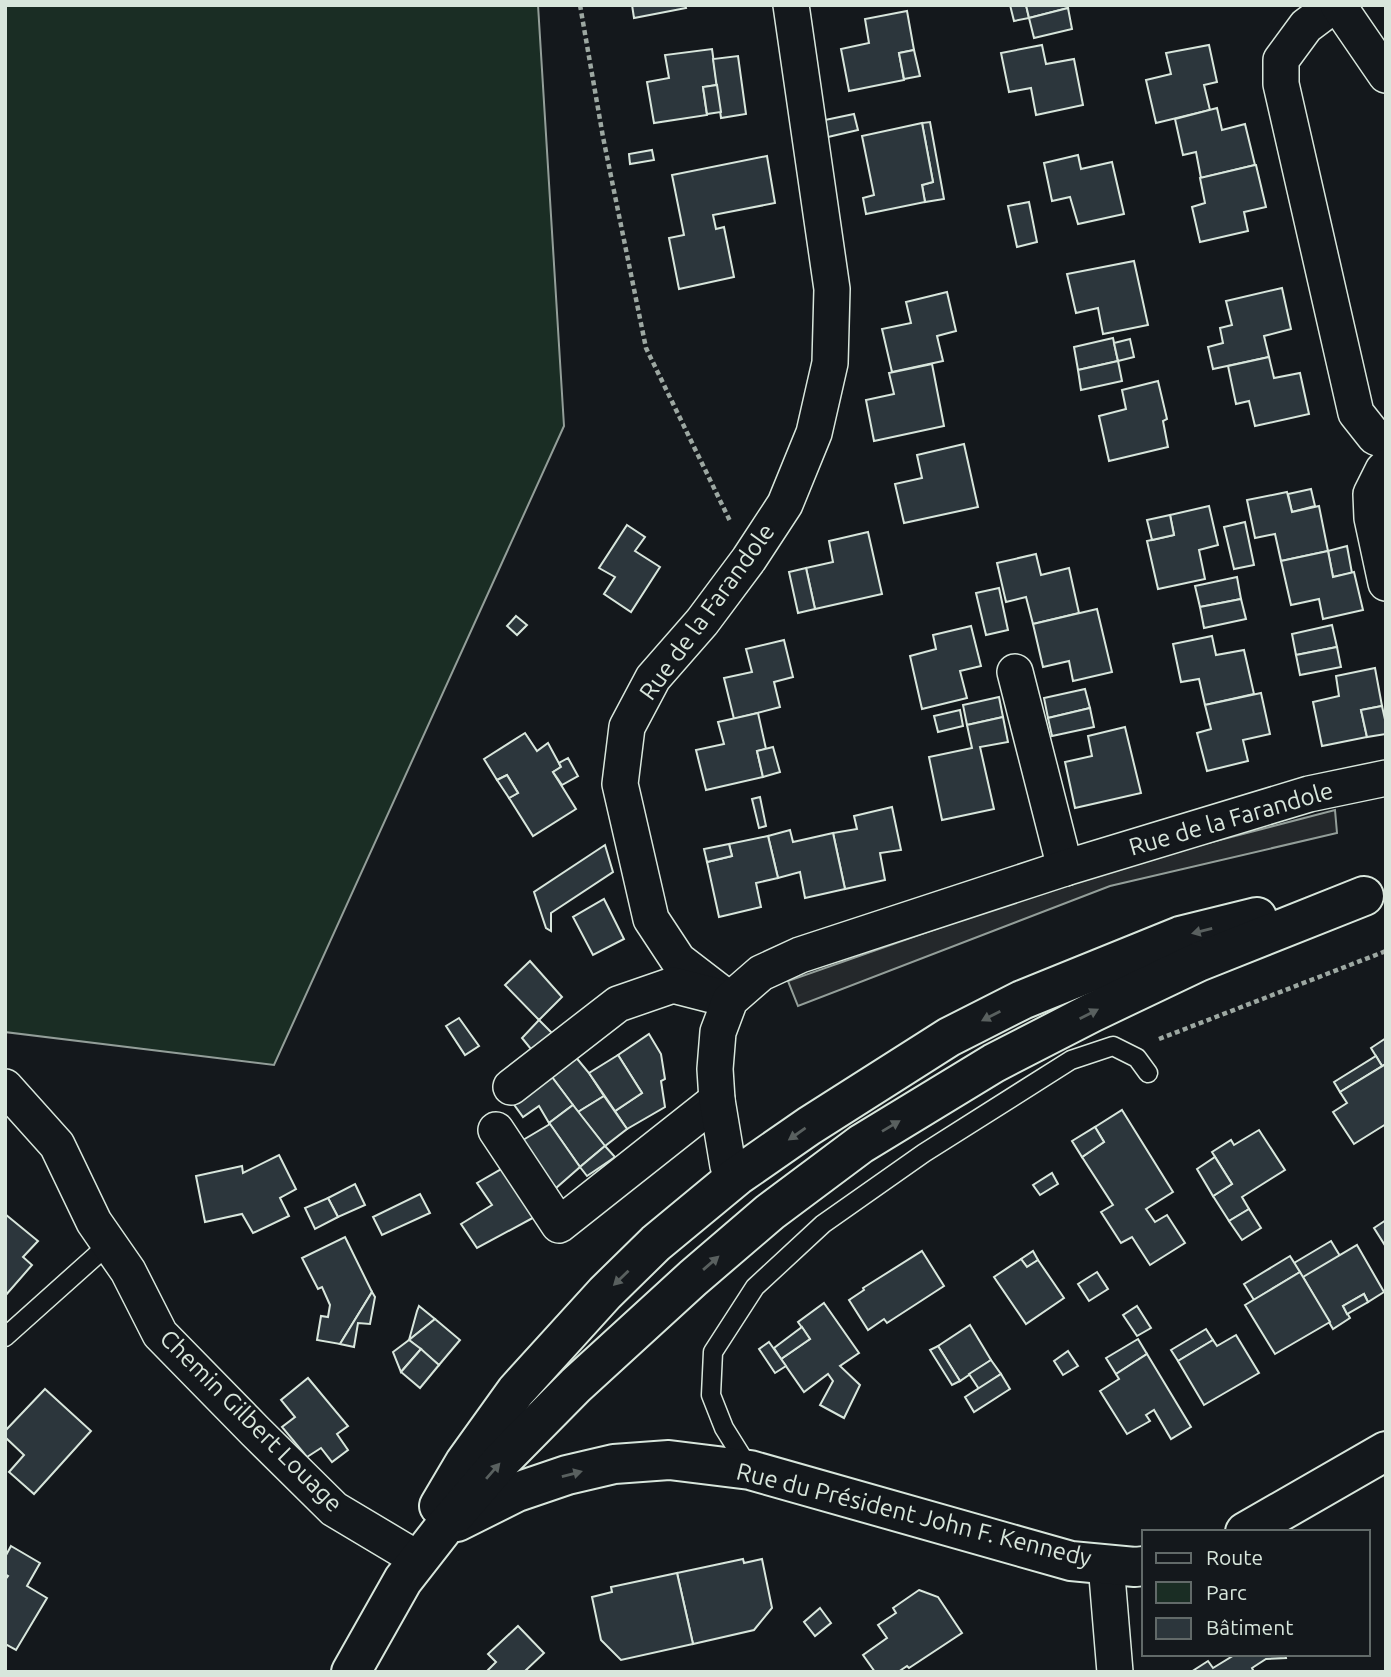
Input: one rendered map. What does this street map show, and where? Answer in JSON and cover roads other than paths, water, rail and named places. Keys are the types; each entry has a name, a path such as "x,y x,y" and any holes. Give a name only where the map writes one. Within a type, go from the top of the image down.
{"main road":[{"path":"351,1672 465,1462 516,1391 605,1293 656,1243 737,1176 809,1126 949,1037 1021,1000 1180,936 1274,913 1375,894"},
{"path":"407,1568 502,1460 576,1385 770,1212 861,1144 995,1063 1091,1013 1198,962 1375,894"},
{"path":"1248,1530 1386,1451"},
{"name":"Rue du Président John F. Kennedy","path":"442,1530 517,1492 567,1475 614,1464 669,1460 750,1470 1071,1561 1142,1566"}],"street":[{"name":"Rue de la Farandole","path":"791,5 832,289 830,363 814,433 785,503 749,559 702,622 653,678 627,727 620,784 651,919 678,960 730,999 761,973 800,955 1065,868 1309,794 1386,778"},
{"path":"1386,75 1336,5 1306,26 1280,60 1281,84 1356,413 1375,437 1386,441"},
{"path":"1386,467 1371,494 1372,518 1386,583"},
{"path":"1015,672 1065,868"},
{"path":"511,1087 618,1004 673,985 730,999 718,1032 715,1069 717,1100 728,1166 737,1176"},
{"name":"Chemin Gilbert Louage","path":"5,1087 57,1145 94,1222 128,1271 160,1334 334,1509 407,1568"},
{"path":"496,1130 559,1224 717,1100"},
{"path":"1106,1564 1115,1672"}],"lane":[{"path":"750,1470 724,1428 711,1395 713,1352 755,1287 823,1224 924,1153 1071,1060 1113,1046 1137,1058 1148,1073"},
{"path":"5,1337 109,1244"}]}
